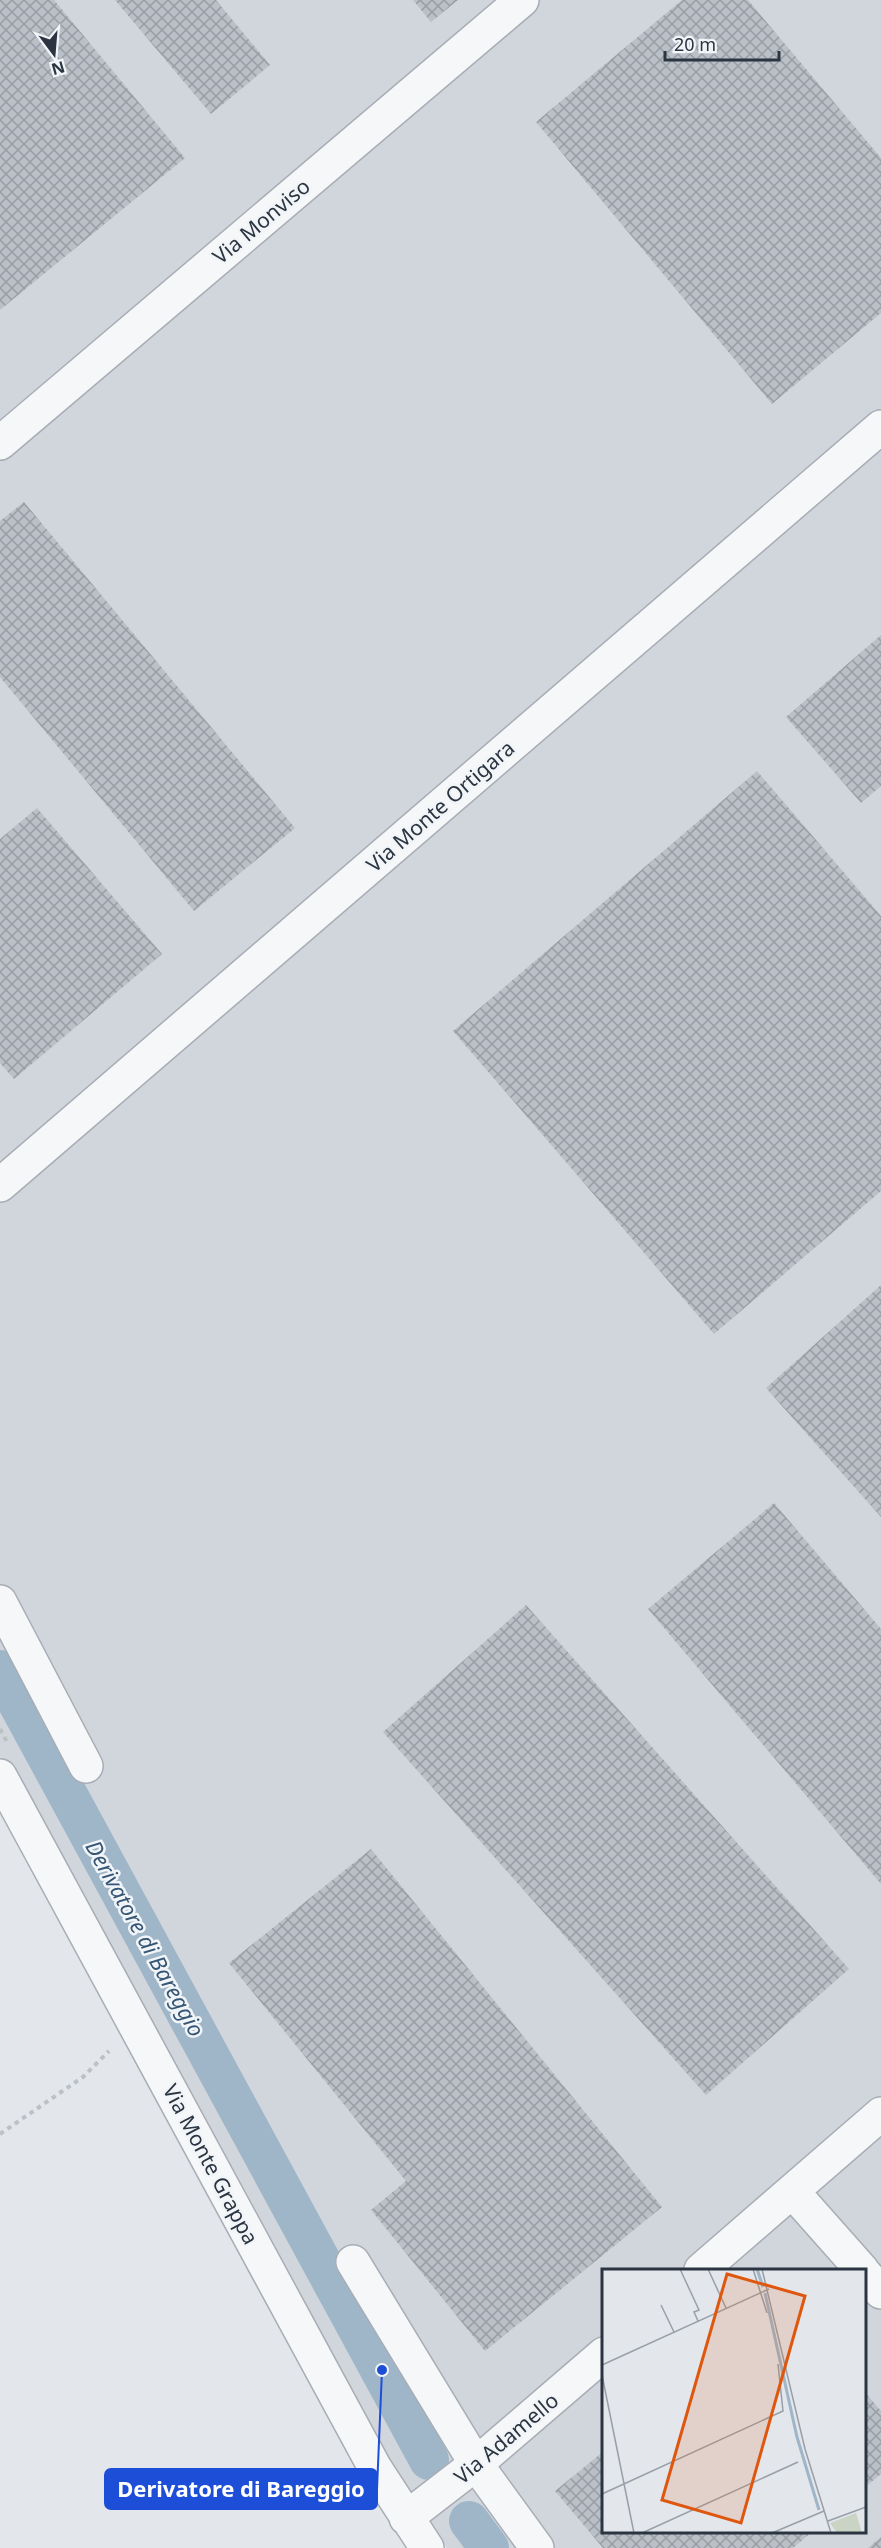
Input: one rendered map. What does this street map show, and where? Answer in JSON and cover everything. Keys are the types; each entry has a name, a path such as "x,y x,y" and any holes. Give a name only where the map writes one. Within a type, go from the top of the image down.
{"street":[{"name":"Via Monviso","path":"0,443 522,0"},
{"name":"Via Monte Ortigara","path":"0,1185 881,427"},
{"path":"0,1602 86,1766"},
{"name":"Via Monte Grappa","path":"0,1776 375,2468 427,2548"},
{"path":"703,2269 881,2114"},
{"path":"792,2191 860,2269"},
{"path":"353,2262 458,2479 537,2548"},
{"path":"866,2275 881,2292"},
{"name":"Via Adamello","path":"406,2518 458,2479 602,2355"}],"path":[{"path":"0,2134 83,2077 101,2057 115,2047 141,2035"}],"shaded area":[{"path":"0,0 881,0 881,2548 447,2548 391,2466 270,2242 0,1757"}],"building":[{"path":"0,0 54,0 185,158 0,310"},
{"path":"115,0 216,0 270,65 211,114"},
{"path":"413,0 458,0 431,22"},
{"path":"682,0 748,0 881,158 881,313 772,404 536,122"},
{"path":"24,502 295,828 194,911 0,677 0,521"},
{"path":"881,635 881,786 861,803 786,717"},
{"path":"757,771 881,916 881,1191 714,1334 453,1031"},
{"path":"37,808 162,954 14,1079 0,1063 0,839"},
{"path":"881,1285 881,1517 766,1388"},
{"path":"774,1503 881,1629 881,1884 648,1609"},
{"path":"526,1605 849,1969 706,2095 383,1732"},
{"path":"371,1849 662,2207 485,2351 371,2210 406,2181 229,1963"},
{"path":"866,2393 881,2411 881,2474 866,2486"},
{"path":"602,2453 602,2533 811,2533 793,2548 603,2548 555,2491"},
{"path":"881,2537 881,2548 868,2548"}],"waterway":[{"name":"Derivatore di Bareggio","path":"0,1670 429,2460"},
{"name":"Derivatore di Bareggio","path":"469,2521 489,2548"}],"place":[{"name":"Derivatore di Bareggio","path":"382,2370"}]}
